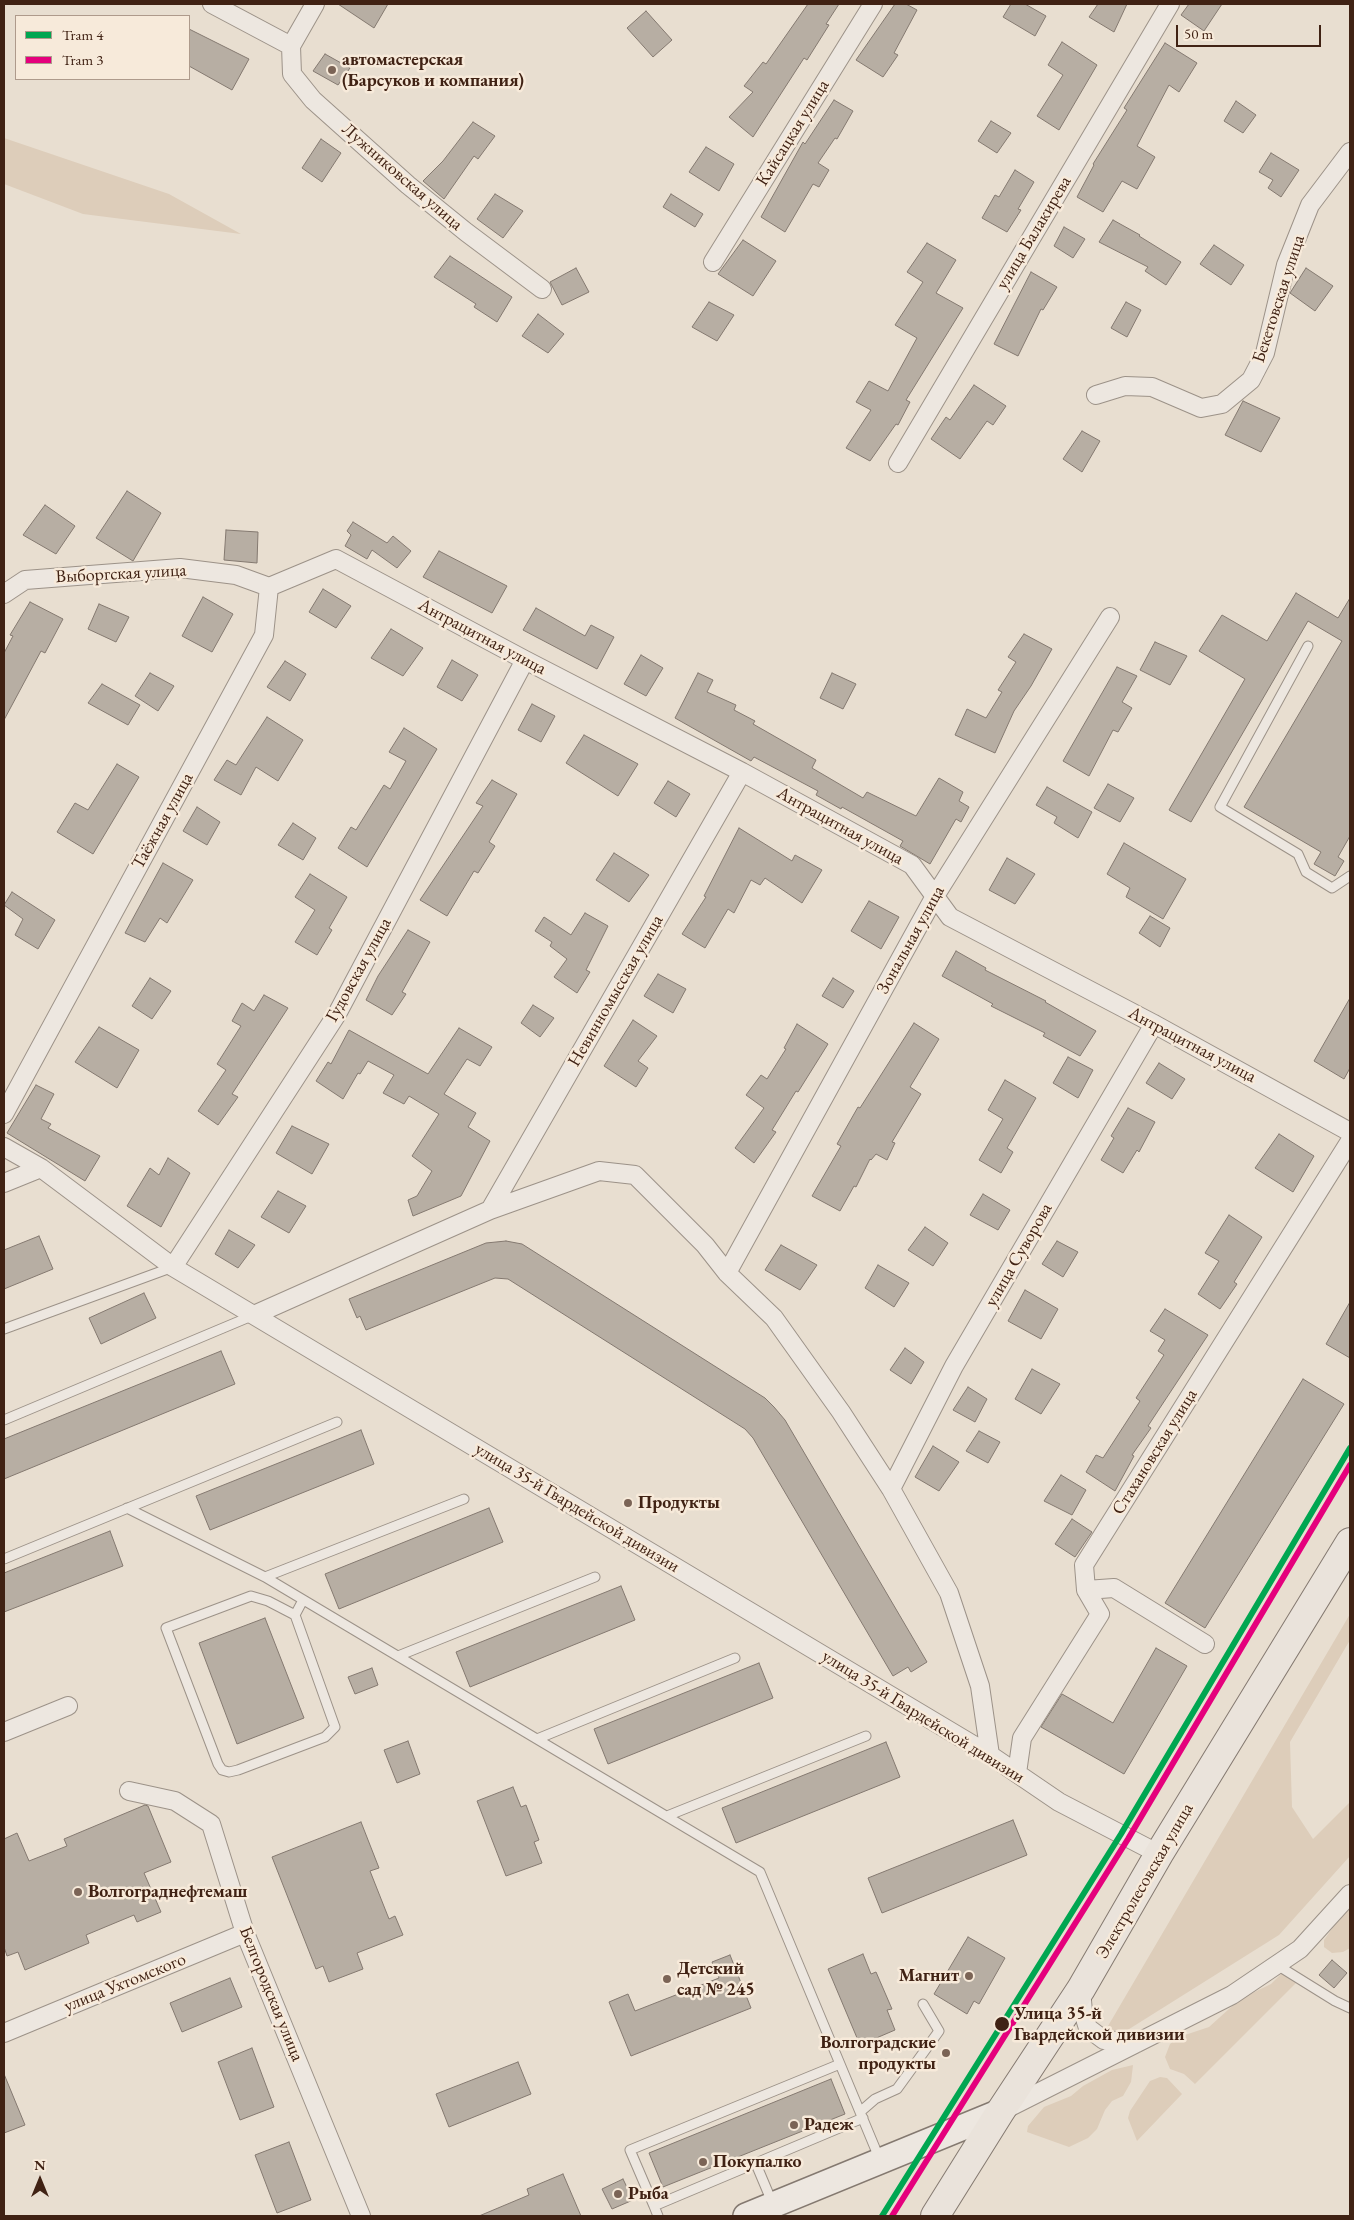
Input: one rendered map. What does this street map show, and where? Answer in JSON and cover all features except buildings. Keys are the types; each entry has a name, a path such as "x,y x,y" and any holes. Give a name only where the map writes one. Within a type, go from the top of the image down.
{"main road":[{"name":"Электролесовская улица","path":"935,2216 1000,2112 1082,1989 1159,1854 1350,1542"}],"street":[{"path":"212,4 291,46 315,4"},
{"name":"Кайсацкая улица","path":"714,262 873,4"},
{"name":"улица Балакирева","path":"898,463 1170,4"},
{"name":"Лужниковская улица","path":"291,46 292,74 313,100 408,185 466,232 509,262 542,289"},
{"name":"Бекетовская улица","path":"1096,395 1125,386 1152,387 1201,408 1222,404 1251,380 1266,353 1286,265 1310,206 1350,152"},
{"name":"Антрацитная улица","path":"269,587 336,559 525,660 742,772 912,865 950,917 1154,1024 1350,1132"},
{"name":"Выборгская улица","path":"4,594 25,580 180,568 236,575 269,587"},
{"name":"Таёжная улица","path":"4,1114 264,635 269,587"},
{"name":"Зональная улица","path":"727,1273 934,896 1110,617"},
{"name":"Гудовская улица","path":"173,1268 337,1014 525,660"},
{"name":"Невинномысская улица","path":"490,1210 742,772"},
{"name":"улица Суворова","path":"891,1489 954,1366 1154,1024"},
{"name":"Стахановская улица","path":"1016,1773 1022,1738 1100,1614 1086,1590 1084,1565 1350,1142"},
{"name":"улица 35-й Гвардейской дивизии","path":"4,1147 41,1168 173,1268 990,1755 1059,1802 1159,1854"},
{"path":"4,1183 41,1168"},
{"path":"254,1315 490,1210 599,1171 635,1175 705,1245 727,1273 774,1318 841,1412 891,1489 949,1594 980,1686 990,1755"},
{"path":"1086,1590 1114,1588 1205,1644"},
{"path":"4,1732 68,1706"},
{"name":"Белгородская улица","path":"129,1791 175,1801 211,1824 245,1933 361,2216"},
{"path":"746,2216 1000,2112 1232,1995 1300,1949 1350,1894"},
{"name":"улица Ухтомского","path":"4,2033 245,1933"},
{"path":"1082,1989 1083,2012 1088,2028 1104,2040 1138,2043"}],"lane":[{"path":"1308,646 1220,807 1298,854 1306,872 1332,888 1350,876"},
{"path":"4,1329 173,1268"},
{"path":"4,1420 254,1315"},
{"path":"4,1559 337,1422"},
{"path":"265,1577 464,1499"},
{"path":"127,1508 265,1577 760,1872 881,2162"},
{"path":"398,1656 595,1577"},
{"path":"295,1615 268,1600 251,1596 166,1628 218,1764 222,1770 229,1772 246,1767 325,1737 332,1733 335,1727 295,1615 303,1600"},
{"path":"537,1739 734,1658"},
{"path":"667,1816 866,1736"},
{"path":"1277,1964 1335,2001 1350,2008"},
{"path":"654,2206 756,2164 861,2115 875,2099 898,2089 939,2031 923,2004"},
{"path":"658,2216 630,2150 840,2064"},
{"path":"756,2164 774,2205"}],"shaded area":[{"path":"4,138 169,194 241,234 83,214 4,184"},
{"path":"1350,1614 1350,1640 1290,1742 1292,1807 1313,1839 1350,1802 1350,1856 1279,1935 1118,2036 1108,2026"},
{"path":"1350,1908 1350,1948 1343,1952 1332,1953 1324,1947 1324,1940 1343,1913"},
{"path":"1288,1967 1297,1982 1195,2084 1184,2074 1170,2069 1165,2057 1170,2044 1179,2037 1209,2027 1240,1999 1271,1984"},
{"path":"1133,2065 1131,2082 1123,2096 1112,2101 1105,2110 1097,2129 1088,2138 1069,2147 1027,2132 1028,2126 1044,2107 1071,2096 1083,2086 1112,2070"},
{"path":"1160,2077 1167,2078 1182,2094 1137,2141 1128,2118 1130,2111 1150,2081"}],"tram line":[{"name":"4","path":"882,2216 1121,1834 1350,1448"},
{"name":"3","path":"892,2216 1128,1839 1350,1465"}],"place":[{"name":"автомастерская (Барсуков и компания)","path":"332,70"},
{"name":"Продукты","path":"628,1503"},
{"name":"Волгограднефтемаш","path":"78,1892"},
{"name":"Магнит","path":"969,1976"},
{"name":"Детский сад № 245","path":"667,1979"},
{"name":"Улица 35-й Гвардейской дивизии","path":"1002,2024"},
{"name":"Волгоградские продукты","path":"946,2053"},
{"name":"Радеж","path":"794,2125"},
{"name":"Покупалко","path":"703,2162"},
{"name":"Рыба","path":"618,2194"}]}
